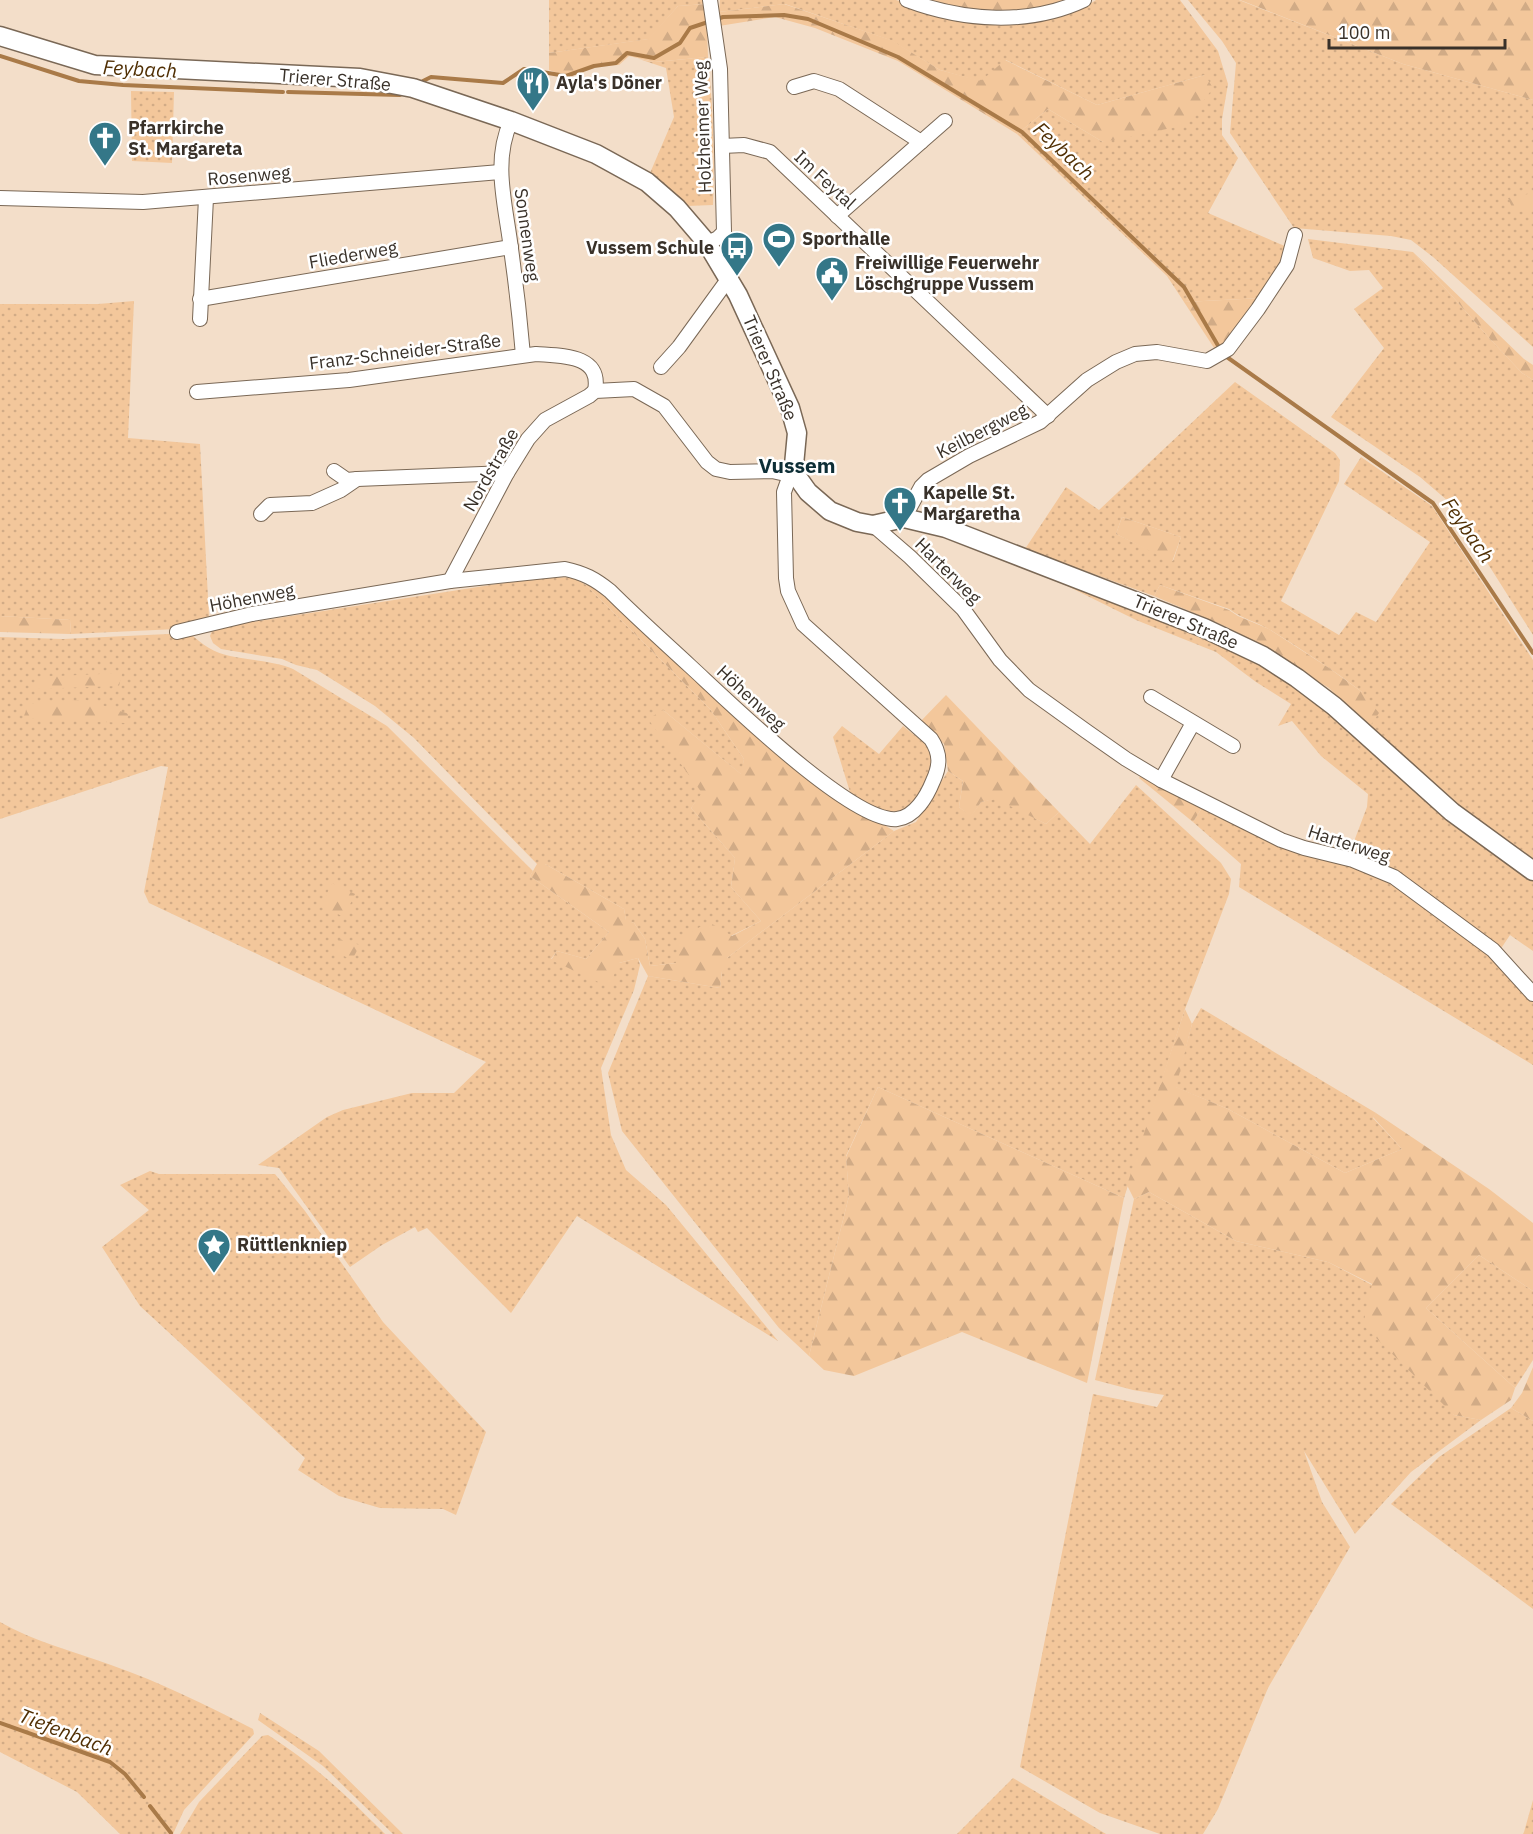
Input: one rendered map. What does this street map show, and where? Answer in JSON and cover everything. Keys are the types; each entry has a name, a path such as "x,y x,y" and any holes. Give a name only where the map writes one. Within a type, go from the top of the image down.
{"main road":[{"name":"Trierer Straße","path":"0,36 95,65 360,78 414,88 511,121 596,154 647,182 677,208 707,243 731,281 790,408 797,433 794,475 808,492 830,511 844,518 873,525 904,519 946,528 1204,628 1263,656 1334,706 1452,812 1533,871"}],"street":[{"name":"Holzheimer Weg","path":"707,243 724,232 720,69 710,0"},
{"path":"907,0 948,13 1011,18 1068,8 1084,0"},
{"path":"794,87 814,81 839,89 921,142"},
{"name":"Sonnenweg","path":"511,121 502,146 500,172 523,355"},
{"path":"837,216 945,121"},
{"name":"Im Feytal","path":"722,146 744,146 770,152 1048,416"},
{"name":"Rosenweg","path":"0,198 144,202 500,172"},
{"path":"200,319 206,198"},
{"name":"Keilbergweg","path":"904,519 921,487 928,480 969,456 1040,422 1087,380 1116,362 1134,355 1157,352 1207,361 1222,353 1258,309 1287,265 1295,235"},
{"name":"Fliederweg","path":"200,299 511,247"},
{"path":"661,367 679,347 724,285 731,281"},
{"name":"Franz-Schneider-Straße","path":"197,392 347,380 523,355 558,355 582,360 596,377 595,391"},
{"name":"Nordstraße","path":"450,581 507,473 528,439 545,420 595,391 634,389 664,406 707,462 717,469 740,473 772,471 794,475"},
{"path":"334,471 347,480 507,473"},
{"name":"Höhenweg","path":"177,632 252,614 450,581 565,569 581,572 594,578 782,750 854,803 878,816 896,819 911,813 928,793 940,764 936,747 931,739 803,624 788,591 786,578 784,492 794,475"},
{"path":"261,514 270,505 312,503 341,490 357,479"},
{"name":"Harterweg","path":"873,525 910,557 963,609 1000,660 1029,690 1126,759 1161,780 1291,845 1342,857 1394,877 1493,950 1533,994"},
{"path":"1151,697 1233,746"},
{"path":"1161,780 1193,723"}],"green space":[{"path":"549,0 705,0 706,4 678,6 649,39 549,53"},
{"path":"720,0 896,0 947,17 1006,24 1082,9 1096,0 1180,0 1218,51 1228,84 1222,119 1222,135 1238,158 1208,213 1287,247 1262,298 1184,302 1167,276 1017,134 1048,109 1103,142 1205,75 1097,105 1006,60 982,82 940,70 890,40 785,4 719,12"},
{"path":"931,0 1077,0 1067,6 988,14 933,4"},
{"path":"1188,0 1239,0 1403,64 1533,100 1533,347 1411,240 1391,236 1294,228 1230,133 1236,63 1222,41"},
{"path":"1240,0 1533,0 1533,100 1403,64"},
{"path":"706,4 708,57 654,62 629,56 619,65 594,66 566,76 549,70 549,53 648,39 678,6"},
{"path":"784,4 891,40 940,70 981,81 1005,60 1097,105 1205,75 1213,88 1186,125 1103,142 1048,109 1017,134 898,61 815,28 775,17 719,26 719,12"},
{"path":"708,57 713,131 713,205 687,206 650,173 674,117 666,68 639,59 654,62"},
{"path":"131,91 174,92 172,163 132,161"},
{"path":"1533,193 1533,210 1514,212 1508,198"},
{"path":"1308,239 1413,252 1491,340 1522,373 1533,380 1533,635 1448,501 1420,477 1331,417 1384,348 1354,309 1383,288 1369,270 1350,271 1313,258"},
{"path":"1413,252 1524,359 1533,365 1533,380 1522,373 1491,340"},
{"path":"1262,298 1228,345 1216,351 1184,302"},
{"path":"134,301 128,438 200,444 209,617 177,629 70,634 71,620 0,616 0,304 98,304"},
{"path":"1235,382 1335,453 1340,460 1339,481 1281,601 1339,635 1356,612 1376,622 1430,542 1344,484 1361,457 1432,506 1533,660 1533,860 1455,807 1368,729 1362,692 1318,660 1272,631 1229,609 1160,585 1154,596 1025,549 1066,487 1099,510","holes":["1122,517 1181,537 1173,561 1116,534"]},
{"path":"1122,517 1181,537 1172,562 1116,534"},
{"path":"1039,572 1267,665 1328,710 1533,877 1533,951 1510,935 1500,950 1394,872 1350,852 1367,807 1368,794 1321,756 1292,721 1278,726 1291,704 1256,682 1216,652 1136,620"},
{"path":"572,577 586,585 710,709 744,759 742,775 663,710 703,793 691,808 735,858 731,887 761,921 676,963 650,966 645,939 634,923 626,921 624,909 545,864 537,864 414,738 375,706 317,670 282,659 221,649 213,643 210,636 213,628 530,579"},
{"path":"594,584 809,779 894,831 727,958 730,966 722,971 720,988 648,976 638,958 619,963 609,987 551,960 557,951 586,959 609,932 530,876 537,864 545,864 624,909 626,920 634,923 645,939 650,966 676,963 680,938 709,922 732,936 761,921 731,887 735,858 691,808 702,793 648,719 663,710 741,774 744,759 710,709 586,585"},
{"path":"1160,585 1229,610 1269,629 1362,692 1379,713 1368,729 1329,688 1229,628 1154,596"},
{"path":"0,616 71,620 70,634 0,632"},
{"path":"189,633 217,652 293,669 387,726 533,871 530,876 609,932 586,959 557,951 551,959 619,963 638,958 640,965 634,990 601,1068 611,1135 626,1170 666,1205 778,1341 577,1216 511,1313 427,1228 418,1232 415,1227 382,1245 350,1267 279,1168 258,1165 327,1117 343,1110 412,1093 454,1093 486,1062 149,903 144,892 168,767 161,766 0,819 0,637 63,639"},
{"path":"122,673 119,686 33,689 36,677"},
{"path":"946,695 1059,812 1046,824 996,799 981,802 971,817 959,807 963,781 948,771 944,744 920,722"},
{"path":"86,700 129,714 125,723 23,718 29,704"},
{"path":"842,726 879,754 903,726 933,750 936,768 909,811 882,811 861,803 850,792 833,737"},
{"path":"948,771 963,781 959,807 971,816 981,802 997,798 1046,824 1059,812 1090,844 1136,785 1221,863 1231,879 1229,894 1185,1009 1124,1198 878,1087 846,1156 849,1196 809,1356 779,1328 622,1131 608,1073 648,976 720,988 722,971 727,958 894,831 916,822"},
{"path":"1142,774 1202,808 1193,822 1139,778"},
{"path":"1202,808 1390,881 1492,956 1533,1001 1533,1065 1239,887 1241,864 1193,822"},
{"path":"332,883 355,894 344,917 321,906"},
{"path":"339,939 360,945 352,960 334,951"},
{"path":"1201,1008 1376,1113 1373,1118 1402,1149 1345,1173 1228,1109 1175,1087 1192,1024"},
{"path":"1185,1009 1192,1024 1176,1087 1228,1109 1345,1173 1402,1149 1373,1117 1376,1113 1489,1189 1533,1223 1533,1291 1479,1255 1426,1308 1515,1388 1511,1400 1481,1420 1454,1415 1363,1325 1372,1284 1328,1262 1236,1241 1149,1192 1134,1199 1127,1185"},
{"path":"878,1087 1124,1198 1087,1383 962,1332 854,1376 824,1370 809,1356 849,1196 846,1157"},
{"path":"150,1171 159,1174 275,1174 305,1211 383,1322 486,1432 456,1515 443,1509 380,1508 339,1496 298,1470 305,1458 140,1306 102,1247 149,1210 120,1185"},
{"path":"1149,1192 1236,1241 1328,1262 1372,1285 1454,1415 1481,1420 1411,1472 1355,1534 1304,1451 1322,1502 1350,1547 1268,1688 1218,1809 1203,1834 1160,1834 1100,1813 1020,1767 1093,1394 1157,1407 1164,1395 1095,1380 1134,1199"},
{"path":"1479,1255 1533,1291 1533,1360 1515,1388 1426,1308"},
{"path":"1533,1367 1533,1421 1511,1408 1522,1393"},
{"path":"1511,1408 1533,1421 1533,1609 1391,1504 1439,1457"},
{"path":"0,1622 40,1641 165,1686 253,1729 254,1734 184,1810 173,1834 120,1834 77,1792 0,1752"},
{"path":"260,1713 319,1751 403,1834 393,1834 323,1766 258,1720"},
{"path":"268,1735 330,1781 385,1834 180,1834 199,1802 262,1736"},
{"path":"1013,1778 1106,1834 957,1834"},
{"path":"1533,1800 1533,1834 1523,1834 1524,1832"}],"waterway":[{"name":"Feybach","path":"423,81 431,77 503,83 524,69 566,76 594,66 616,63 627,53 654,58 680,43 690,28 723,17 784,15 808,19 898,57 1022,132 1184,287 1220,349"},
{"name":"Feybach","path":"0,56 79,81 283,92"},
{"name":"Feybach","path":"288,92 400,95"},
{"name":"Feybach","path":"1224,355 1433,503 1533,653"},
{"name":"Tiefenbach","path":"0,1723 110,1762 125,1774 144,1797"},
{"name":"Tiefenbach","path":"150,1806 171,1833"}],"place":[{"name":"Ayla's Döner","path":"533,112"},
{"name":"Pfarrkirche St. Margareta","path":"105,167"},
{"name":"Sporthalle","path":"779,268"},
{"name":"Vussem Schule","path":"737,277"},
{"name":"Freiwillige Feuerwehr Löschgruppe Vussem","path":"832,302"},
{"name":"Kapelle St. Margaretha","path":"900,532"},
{"name":"Rüttlenkniep","path":"214,1274"}],"district":[{"name":"Vussem","path":"797,466"}]}
